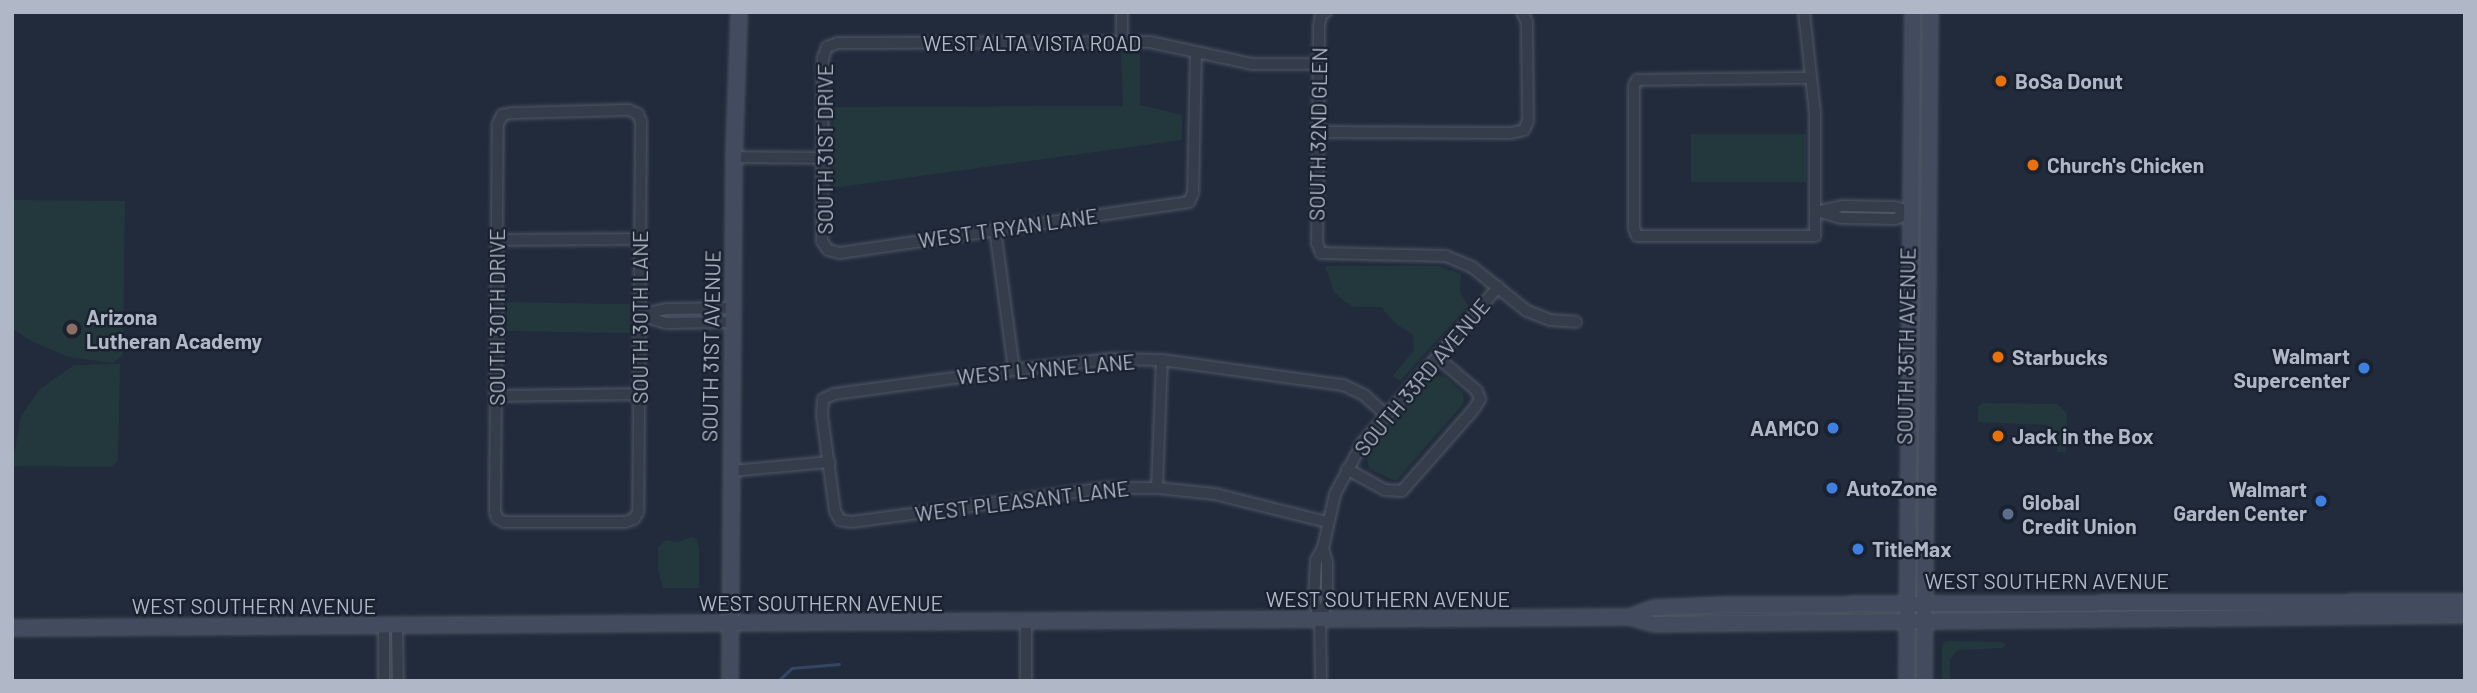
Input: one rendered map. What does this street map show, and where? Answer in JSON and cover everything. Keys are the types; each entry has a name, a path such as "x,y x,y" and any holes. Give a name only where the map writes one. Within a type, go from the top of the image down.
{"main road":[{"name":"SOUTH 31ST AVENUE","path":"730,681 734,157 739,12"},
{"name":"SOUTH 35TH AVENUE","path":"1907,681 1913,12"},
{"name":"SOUTH 35TH AVENUE","path":"1924,681 1930,12"},
{"path":"1910,318 1927,318"},
{"name":"WEST SOUTHERN AVENUE","path":"1630,617 1654,608 1908,602 2465,602"},
{"name":"WEST SOUTHERN AVENUE","path":"12,628 1630,617 1655,624 2465,615"}],"street":[{"path":"1122,12 1122,43"},
{"path":"1804,12 1815,114 1815,236 1637,236 1634,228 1634,86 1637,80 1810,78"},
{"name":"SOUTH 32ND GLEN","path":"1323,13 1319,64 1317,243 1321,253 1447,256 1472,267 1498,287"},
{"path":"1318,132 1511,133 1524,130 1528,121 1523,13"},
{"name":"WEST ALTA VISTA ROAD","path":"827,47 838,43 1150,43 1252,64 1319,64"},
{"name":"SOUTH 31ST DRIVE","path":"827,47 823,58 822,241 828,250"},
{"name":"WEST T RYAN LANE","path":"828,250 839,253 1189,202 1193,193 1196,53"},
{"name":"SOUTH 30TH DRIVE","path":"497,518 498,124 502,115 629,110 638,114"},
{"name":"SOUTH 30TH LANE","path":"497,518 505,522 634,519 638,512 638,114"},
{"path":"734,157 823,158"},
{"path":"1817,211 1842,206 1895,207 1912,212"},
{"path":"1870,207 1870,218"},
{"path":"1817,211 1842,218 1895,219 1912,212"},
{"path":"995,229 1014,370"},
{"path":"498,240 640,239"},
{"path":"1498,287 1527,311 1550,320 1576,322"},
{"name":"SOUTH 33RD AVENUE","path":"1321,681 1320,620 1327,600 1327,563 1323,548 1327,522 1347,469 1363,442 1498,287"},
{"path":"640,315 684,309 733,315"},
{"path":"684,309 684,323"},
{"path":"640,315 667,323 684,323 733,315"},
{"path":"1347,469 1385,490 1396,493 1405,488 1480,399 1477,391 1437,357"},
{"name":"WEST LYNNE LANE","path":"830,462 822,415 823,399 834,394 1110,359 1162,360 1343,385 1364,395 1386,415"},
{"path":"1157,488 1162,360"},
{"path":"496,396 639,394"},
{"path":"731,471 830,462"},
{"name":"WEST PLEASANT LANE","path":"830,462 835,510 840,520 850,522 1105,488 1157,488 1215,494 1327,522"},
{"path":"1026,623 1026,681"},
{"path":"383,681 390,626"},
{"path":"390,626 398,681"}],"green space":[{"path":"1121,53 1140,54 1140,105 1182,115 1182,140 833,188 833,107 1123,106"},
{"path":"1691,134 1806,134 1806,182 1691,182"},
{"path":"12,200 125,201 123,355 113,363 68,357 29,340 12,328"},
{"path":"1325,266 1438,266 1461,274 1460,292 1468,306 1400,381 1393,376 1414,350 1413,335 1395,323 1381,307 1354,307 1345,302 1334,292"},
{"path":"507,302 630,304 629,333 506,331"},
{"path":"120,364 118,461 111,467 12,466 21,416 40,389 74,365"},
{"path":"1446,377 1463,393 1464,403 1396,481 1369,469 1366,454 1429,379"},
{"path":"1983,403 2057,404 2067,413 2066,452 2057,452 2056,433 2048,425 1978,422 1978,407"},
{"path":"691,537 697,539 699,549 699,588 663,588 658,569 658,547 666,540 678,542"},
{"path":"1944,642 2006,644 2002,648 1958,650 1950,659 1950,681 1942,681 1942,648"}],"waterway":[{"path":"778,681 792,668 839,664"}],"place":[{"name":"BoSa Donut","path":"2001,81"},
{"name":"Church's Chicken","path":"2033,165"},
{"name":"Arizona Lutheran Academy","path":"72,329"},
{"name":"Starbucks","path":"1998,357"},
{"name":"Walmart Supercenter","path":"2364,368"},
{"name":"AAMCO","path":"1833,428"},
{"name":"Jack in the Box","path":"1998,436"},
{"name":"AutoZone","path":"1832,488"},
{"name":"Walmart Garden Center","path":"2321,501"},
{"name":"Global Credit Union","path":"2008,514"},
{"name":"TitleMax","path":"1858,549"}]}
